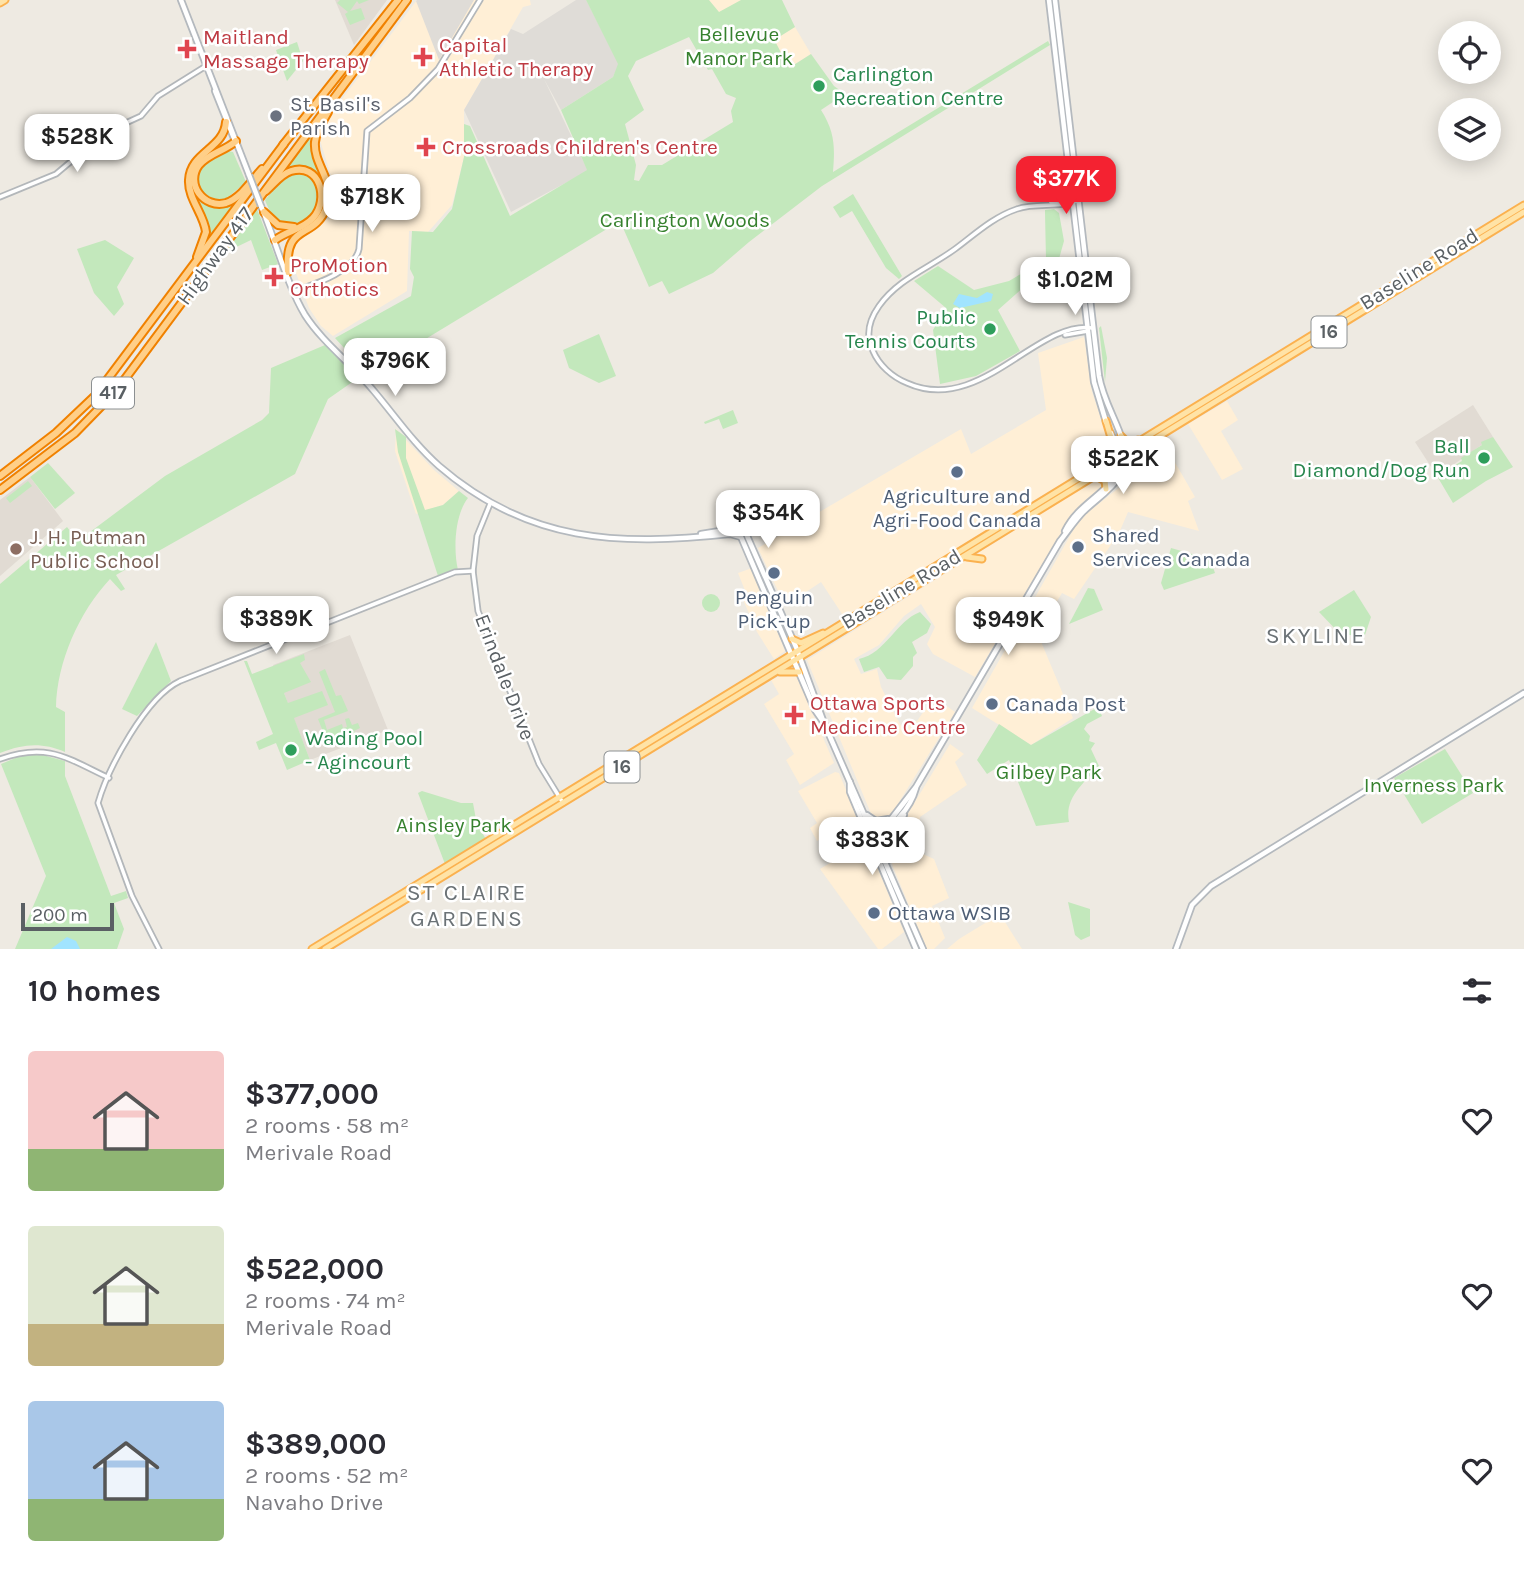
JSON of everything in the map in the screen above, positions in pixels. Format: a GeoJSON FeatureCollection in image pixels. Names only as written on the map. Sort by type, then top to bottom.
{"type":"FeatureCollection","features":[{"type":"Feature","properties":{"kind":"highway","name":"417"},"geometry":{"type":"LineString","coordinates":[[0,476],[81,412],[177,291],[284,144],[398,0]]}},
{"type":"Feature","properties":{"kind":"highway","name":"Highway 417"},"geometry":{"type":"LineString","coordinates":[[0,489],[75,433],[101,408],[407,0]]}},
{"type":"Feature","properties":{"kind":"highway"},"geometry":{"type":"LineString","coordinates":[[275,240],[323,215],[328,201],[328,184],[315,143],[336,96]]}},
{"type":"Feature","properties":{"kind":"highway"},"geometry":{"type":"LineString","coordinates":[[177,291],[200,253],[206,232],[188,179],[193,165],[223,137],[226,122]]}},
{"type":"Feature","properties":{"kind":"highway"},"geometry":{"type":"LineString","coordinates":[[236,141],[209,156],[196,171],[195,186],[207,202],[219,204],[234,199],[284,144]]}},
{"type":"Feature","properties":{"kind":"highway"},"geometry":{"type":"LineString","coordinates":[[203,154],[236,141]]}},
{"type":"Feature","properties":{"kind":"highway"},"geometry":{"type":"LineString","coordinates":[[254,201],[290,171],[306,171],[318,179],[322,191],[318,211],[288,244],[288,272]]}},
{"type":"Feature","properties":{"kind":"highway"},"geometry":{"type":"LineString","coordinates":[[263,209],[283,227],[306,226]]}},
{"type":"Feature","properties":{"kind":"main road"},"geometry":{"type":"LineString","coordinates":[[0,3],[5,0]]}},
{"type":"Feature","properties":{"kind":"main road"},"geometry":{"type":"LineString","coordinates":[[181,0],[302,308],[317,330],[362,376],[424,451],[490,504],[541,526],[595,538],[635,541],[735,534],[747,540]]}},
{"type":"Feature","properties":{"kind":"main road"},"geometry":{"type":"LineString","coordinates":[[871,834],[892,818],[916,787],[1073,517],[1106,489],[1115,477],[1119,458],[1096,391],[1049,0]]}},
{"type":"Feature","properties":{"kind":"main road"},"geometry":{"type":"LineString","coordinates":[[1055,0],[1075,200]]}},
{"type":"Feature","properties":{"kind":"main road"},"geometry":{"type":"LineString","coordinates":[[214,84],[226,122],[236,141]]}},
{"type":"Feature","properties":{"kind":"main road","name":"Baseline Road"},"geometry":{"type":"LineString","coordinates":[[1126,454],[1154,434],[1182,420],[1524,205]]}},
{"type":"Feature","properties":{"kind":"main road","name":"Baseline Road"},"geometry":{"type":"LineString","coordinates":[[707,711],[773,674],[842,625],[977,547],[1524,212]]}},
{"type":"Feature","properties":{"kind":"main road"},"geometry":{"type":"LineString","coordinates":[[1060,541],[1083,512],[1115,484],[1126,454],[1101,390],[1090,329]]}},
{"type":"Feature","properties":{"kind":"main road"},"geometry":{"type":"LineString","coordinates":[[1106,421],[1114,450],[1096,472],[1105,481],[1106,489]]}},
{"type":"Feature","properties":{"kind":"main road"},"geometry":{"type":"LineString","coordinates":[[1121,436],[1130,443],[1154,434]]}},
{"type":"Feature","properties":{"kind":"main road"},"geometry":{"type":"LineString","coordinates":[[732,529],[738,524],[737,513],[747,540]]}},
{"type":"Feature","properties":{"kind":"main road","name":"Baseline Road"},"geometry":{"type":"LineString","coordinates":[[325,949],[916,582],[958,561],[1016,522]]}},
{"type":"Feature","properties":{"kind":"main road"},"geometry":{"type":"LineString","coordinates":[[690,537],[732,529],[744,532],[865,813],[916,949]]}},
{"type":"Feature","properties":{"kind":"main road"},"geometry":{"type":"LineString","coordinates":[[958,561],[973,556],[983,557],[987,543]]}},
{"type":"Feature","properties":{"kind":"main road"},"geometry":{"type":"LineString","coordinates":[[760,571],[792,639],[799,672],[824,723]]}},
{"type":"Feature","properties":{"kind":"main road"},"geometry":{"type":"LineString","coordinates":[[792,639],[802,643],[842,625]]}},
{"type":"Feature","properties":{"kind":"main road"},"geometry":{"type":"LineString","coordinates":[[773,674],[790,670],[799,672]]}},
{"type":"Feature","properties":{"kind":"main road"},"geometry":{"type":"LineString","coordinates":[[1176,949],[1192,905],[1210,886],[1524,693]]}},
{"type":"Feature","properties":{"kind":"main road"},"geometry":{"type":"LineString","coordinates":[[849,781],[850,792],[887,865],[923,949]]}},
{"type":"Feature","properties":{"kind":"main road"},"geometry":{"type":"LineString","coordinates":[[887,865],[888,845],[916,787]]}},
{"type":"Feature","properties":{"kind":"main road","name":"Baseline Road"},"geometry":{"type":"LineString","coordinates":[[312,949],[562,801]]}},
{"type":"Feature","properties":{"kind":"main road"},"geometry":{"type":"LineString","coordinates":[[871,834],[894,823],[910,804]]}},
{"type":"Feature","properties":{"kind":"main road"},"geometry":{"type":"LineString","coordinates":[[865,813],[876,821],[892,818]]}},
{"type":"Feature","properties":{"kind":"street"},"geometry":{"type":"LineString","coordinates":[[295,291],[320,283],[355,258],[359,249],[367,131],[410,98],[438,69],[480,0]]}},
{"type":"Feature","properties":{"kind":"street"},"geometry":{"type":"LineString","coordinates":[[0,197],[56,174],[106,132],[141,116],[158,96],[206,66]]}},
{"type":"Feature","properties":{"kind":"street"},"geometry":{"type":"LineString","coordinates":[[1075,200],[1026,206],[1002,215],[897,286],[872,317],[869,341],[877,359],[895,376],[916,387],[939,389],[987,377],[1060,336],[1090,329]]}},
{"type":"Feature","properties":{"kind":"street","name":"Erindale Drive"},"geometry":{"type":"LineString","coordinates":[[490,504],[477,536],[473,571],[478,611],[539,764],[562,801]]}},
{"type":"Feature","properties":{"kind":"street"},"geometry":{"type":"LineString","coordinates":[[159,949],[132,896],[99,810],[100,796],[138,720],[172,685],[455,572],[473,571]]}},
{"type":"Feature","properties":{"kind":"street"},"geometry":{"type":"LineString","coordinates":[[0,759],[21,751],[46,751],[109,778]]}},
{"type":"Feature","properties":{"kind":"shaded area"},"geometry":{"type":"Polygon","coordinates":[[[335,0],[387,0],[354,45],[335,0]]]}},
{"type":"Feature","properties":{"kind":"shaded area"},"geometry":{"type":"Polygon","coordinates":[[[417,0],[530,0],[531,5],[523,7],[464,110],[464,157],[452,205],[428,232],[409,231],[407,291],[333,336],[321,326],[309,308],[290,257],[294,244],[329,218],[336,192],[320,140],[333,111],[417,0]]]}},
{"type":"Feature","properties":{"kind":"shaded area"},"geometry":{"type":"Polygon","coordinates":[[[474,0],[439,60],[416,1],[474,0]]]}},
{"type":"Feature","properties":{"kind":"shaded area"},"geometry":{"type":"Polygon","coordinates":[[[576,0],[586,0],[619,64],[613,77],[561,110],[544,79],[588,171],[511,212],[464,110],[511,29],[523,34],[576,0]]]}},
{"type":"Feature","properties":{"kind":"shaded area"},"geometry":{"type":"Polygon","coordinates":[[[706,0],[750,0],[721,16],[706,0]]]}},
{"type":"Feature","properties":{"kind":"shaded area"},"geometry":{"type":"Polygon","coordinates":[[[795,27],[811,54],[789,68],[773,40],[795,27]]]}},
{"type":"Feature","properties":{"kind":"shaded area"},"geometry":{"type":"Polygon","coordinates":[[[1065,156],[1067,192],[1063,195],[1028,200],[1018,175],[1041,159],[1065,156]]]}},
{"type":"Feature","properties":{"kind":"shaded area"},"geometry":{"type":"Polygon","coordinates":[[[1084,337],[1092,392],[1110,445],[1110,454],[844,617],[821,582],[785,606],[758,548],[961,429],[971,454],[1046,410],[1038,353],[1084,337]]]}},
{"type":"Feature","properties":{"kind":"shaded area"},"geometry":{"type":"Polygon","coordinates":[[[1227,401],[1238,420],[1221,431],[1243,469],[1222,480],[1188,424],[1227,401]]]}},
{"type":"Feature","properties":{"kind":"shaded area"},"geometry":{"type":"Polygon","coordinates":[[[1473,405],[1493,437],[1437,476],[1415,442],[1473,405]]]}},
{"type":"Feature","properties":{"kind":"shaded area"},"geometry":{"type":"Polygon","coordinates":[[[396,429],[434,470],[459,491],[443,505],[416,514],[395,451],[396,429]]]}},
{"type":"Feature","properties":{"kind":"shaded area"},"geometry":{"type":"Polygon","coordinates":[[[1162,440],[1195,497],[1188,501],[1199,531],[1128,512],[1119,533],[1074,599],[1062,593],[1040,630],[1042,644],[1073,718],[1031,745],[972,708],[1075,527],[1087,513],[1120,487],[1131,460],[1162,440]]]}},
{"type":"Feature","properties":{"kind":"shaded area","name":"J. H. Putman Public School"},"geometry":{"type":"Polygon","coordinates":[[[30,477],[63,521],[0,576],[0,500],[30,477]]]}},
{"type":"Feature","properties":{"kind":"shaded area"},"geometry":{"type":"Polygon","coordinates":[[[1098,478],[1104,484],[1103,489],[1069,520],[975,677],[933,654],[927,644],[935,627],[921,604],[904,616],[879,645],[854,659],[861,674],[877,669],[881,687],[901,726],[917,721],[934,697],[955,712],[891,815],[878,819],[872,816],[807,660],[1098,478]]]}},
{"type":"Feature","properties":{"kind":"shaded area"},"geometry":{"type":"Polygon","coordinates":[[[752,568],[785,651],[774,659],[757,632],[741,595],[746,593],[738,573],[752,568]]]}},
{"type":"Feature","properties":{"kind":"shaded area"},"geometry":{"type":"Polygon","coordinates":[[[350,635],[388,730],[310,760],[273,665],[350,635]]]}},
{"type":"Feature","properties":{"kind":"shaded area"},"geometry":{"type":"Polygon","coordinates":[[[790,672],[796,675],[834,763],[800,785],[786,760],[794,754],[764,704],[779,694],[771,680],[790,672]]]}},
{"type":"Feature","properties":{"kind":"shaded area"},"geometry":{"type":"Polygon","coordinates":[[[950,744],[964,754],[955,762],[967,785],[920,817],[914,850],[934,859],[949,898],[932,906],[945,938],[934,949],[927,949],[889,851],[890,843],[950,744]]]}},
{"type":"Feature","properties":{"kind":"shaded area"},"geometry":{"type":"Polygon","coordinates":[[[835,772],[839,773],[862,829],[837,845],[831,833],[817,841],[810,828],[817,823],[798,791],[835,772]]]}},
{"type":"Feature","properties":{"kind":"shaded area"},"geometry":{"type":"Polygon","coordinates":[[[863,843],[868,845],[904,932],[882,949],[878,949],[820,869],[863,843]]]}},
{"type":"Feature","properties":{"kind":"shaded area"},"geometry":{"type":"Polygon","coordinates":[[[1000,914],[1022,949],[947,949],[959,939],[1000,914]]]}},
{"type":"Feature","properties":{"kind":"green space"},"geometry":{"type":"Polygon","coordinates":[[[340,0],[369,0],[359,4],[357,1],[350,11],[361,8],[365,19],[350,25],[345,14],[348,12],[337,3],[340,0]]]}},
{"type":"Feature","properties":{"kind":"green space","name":"Carlington Woods"},"geometry":{"type":"Polygon","coordinates":[[[586,0],[709,0],[719,12],[741,0],[782,0],[795,27],[779,37],[776,43],[789,68],[811,54],[834,86],[845,94],[821,110],[833,140],[833,172],[1048,41],[1050,45],[822,186],[713,273],[669,294],[662,281],[649,287],[620,221],[368,374],[335,338],[411,296],[414,277],[410,269],[412,231],[433,232],[452,209],[464,157],[464,124],[470,126],[510,216],[587,170],[561,110],[613,77],[618,64],[586,0]],[[689,37],[636,61],[628,76],[644,110],[625,124],[636,165],[634,180],[639,181],[648,165],[662,165],[733,122],[731,111],[736,98],[726,94],[712,69],[708,70],[689,37]]]}},
{"type":"Feature","properties":{"kind":"green space"},"geometry":{"type":"Polygon","coordinates":[[[297,42],[303,61],[287,81],[276,50],[297,42]]]}},
{"type":"Feature","properties":{"kind":"green space"},"geometry":{"type":"Polygon","coordinates":[[[316,128],[315,141],[324,178],[326,202],[309,224],[324,196],[320,180],[310,170],[283,172],[316,128]]]}},
{"type":"Feature","properties":{"kind":"green space"},"geometry":{"type":"Polygon","coordinates":[[[226,144],[205,157],[193,176],[196,193],[206,202],[220,205],[235,202],[208,239],[191,174],[195,163],[206,153],[226,144]]]}},
{"type":"Feature","properties":{"kind":"green space"},"geometry":{"type":"Polygon","coordinates":[[[228,151],[233,152],[246,182],[226,199],[216,201],[201,191],[199,176],[204,165],[228,151]]]}},
{"type":"Feature","properties":{"kind":"green space"},"geometry":{"type":"Polygon","coordinates":[[[293,173],[310,176],[318,186],[318,199],[312,212],[301,222],[289,226],[276,219],[265,200],[283,179],[293,173]]]}},
{"type":"Feature","properties":{"kind":"green space"},"geometry":{"type":"Polygon","coordinates":[[[853,194],[902,276],[899,279],[886,268],[852,211],[840,218],[833,207],[853,194]]]}},
{"type":"Feature","properties":{"kind":"green space"},"geometry":{"type":"Polygon","coordinates":[[[257,209],[278,264],[262,270],[251,240],[224,253],[257,209]]]}},
{"type":"Feature","properties":{"kind":"green space"},"geometry":{"type":"Polygon","coordinates":[[[1054,209],[1059,213],[1064,241],[1057,266],[1043,270],[998,310],[1020,351],[976,376],[940,384],[933,330],[946,308],[914,281],[938,266],[974,290],[1009,281],[1046,259],[1045,210],[1054,209]]]}},
{"type":"Feature","properties":{"kind":"green space"},"geometry":{"type":"Polygon","coordinates":[[[105,240],[134,258],[117,287],[124,304],[114,316],[94,293],[77,249],[105,240]]]}},
{"type":"Feature","properties":{"kind":"green space"},"geometry":{"type":"Polygon","coordinates":[[[1101,326],[1107,358],[1105,382],[1099,328],[1101,326]]]}},
{"type":"Feature","properties":{"kind":"green space"},"geometry":{"type":"Polygon","coordinates":[[[599,334],[616,376],[599,383],[569,368],[563,350],[599,334]]]}},
{"type":"Feature","properties":{"kind":"green space"},"geometry":{"type":"Polygon","coordinates":[[[325,345],[358,378],[328,399],[295,474],[116,575],[125,589],[121,591],[110,579],[80,622],[60,673],[56,707],[65,712],[65,752],[32,745],[0,753],[0,584],[67,527],[78,541],[165,476],[262,420],[269,413],[271,368],[325,345]]]}},
{"type":"Feature","properties":{"kind":"green space"},"geometry":{"type":"Polygon","coordinates":[[[733,410],[738,423],[723,429],[719,419],[705,424],[704,422],[733,410]]]}},
{"type":"Feature","properties":{"kind":"green space"},"geometry":{"type":"Polygon","coordinates":[[[395,429],[406,437],[406,458],[425,510],[443,505],[459,491],[468,498],[460,513],[456,532],[458,570],[438,576],[398,452],[395,429]]]}},
{"type":"Feature","properties":{"kind":"green space"},"geometry":{"type":"Polygon","coordinates":[[[1493,437],[1513,467],[1453,503],[1437,476],[1462,461],[1461,458],[1482,445],[1481,442],[1493,437]]]}},
{"type":"Feature","properties":{"kind":"green space"},"geometry":{"type":"Polygon","coordinates":[[[48,463],[75,493],[55,509],[30,477],[48,463]]]}},
{"type":"Feature","properties":{"kind":"green space"},"geometry":{"type":"Polygon","coordinates":[[[28,481],[32,486],[10,503],[6,498],[28,481]]]}},
{"type":"Feature","properties":{"kind":"green space"},"geometry":{"type":"Polygon","coordinates":[[[1171,548],[1210,559],[1215,573],[1164,590],[1161,583],[1171,548]]]}},
{"type":"Feature","properties":{"kind":"green space"},"geometry":{"type":"Polygon","coordinates":[[[1088,588],[1094,589],[1103,610],[1069,624],[1088,588]]]}},
{"type":"Feature","properties":{"kind":"green space"},"geometry":{"type":"Polygon","coordinates":[[[1354,590],[1371,617],[1365,635],[1341,635],[1319,612],[1354,590]]]}},
{"type":"Feature","properties":{"kind":"green space"},"geometry":{"type":"Polygon","coordinates":[[[711,594],[717,597],[720,603],[717,609],[711,612],[705,609],[702,603],[705,597],[711,594]]]}},
{"type":"Feature","properties":{"kind":"green space"},"geometry":{"type":"Polygon","coordinates":[[[920,612],[931,624],[927,633],[912,642],[917,653],[913,657],[913,666],[901,680],[887,679],[879,667],[864,672],[859,659],[877,650],[904,622],[920,612]]]}},
{"type":"Feature","properties":{"kind":"green space"},"geometry":{"type":"Polygon","coordinates":[[[156,642],[171,681],[137,716],[122,709],[156,642]]]}},
{"type":"Feature","properties":{"kind":"green space"},"geometry":{"type":"Polygon","coordinates":[[[304,654],[305,660],[300,663],[311,682],[284,693],[288,703],[322,691],[328,705],[294,718],[310,760],[287,770],[276,743],[259,750],[256,742],[273,734],[244,661],[247,661],[252,674],[304,654]]]}},
{"type":"Feature","properties":{"kind":"green space"},"geometry":{"type":"Polygon","coordinates":[[[325,669],[336,696],[341,695],[348,711],[324,720],[327,730],[342,724],[343,728],[347,727],[345,719],[349,718],[352,725],[358,723],[360,728],[354,731],[358,739],[350,742],[347,737],[345,742],[339,738],[337,744],[332,746],[331,735],[326,739],[318,719],[335,712],[319,672],[325,669]]]}},
{"type":"Feature","properties":{"kind":"green space","name":"Gilbey Park"},"geometry":{"type":"Polygon","coordinates":[[[1098,707],[1102,716],[1087,724],[1084,729],[1090,736],[1089,741],[1095,743],[1091,749],[1099,766],[1072,798],[1068,813],[1069,822],[1036,826],[1009,760],[987,774],[977,760],[999,724],[1031,745],[1098,707]]]}},
{"type":"Feature","properties":{"kind":"green space","name":"Inverness Park"},"geometry":{"type":"Polygon","coordinates":[[[1445,749],[1473,793],[1422,824],[1394,778],[1445,749]]]}},
{"type":"Feature","properties":{"kind":"green space"},"geometry":{"type":"Polygon","coordinates":[[[25,754],[39,754],[65,761],[65,776],[111,896],[126,891],[128,898],[114,903],[124,929],[117,949],[15,949],[46,876],[1,764],[25,754]]]}},
{"type":"Feature","properties":{"kind":"green space","name":"Ainsley Park"},"geometry":{"type":"Polygon","coordinates":[[[422,791],[461,803],[473,803],[477,825],[486,839],[445,864],[418,793],[422,791]]]}},
{"type":"Feature","properties":{"kind":"green space"},"geometry":{"type":"Polygon","coordinates":[[[1068,902],[1090,909],[1090,936],[1081,940],[1075,935],[1068,902]]]}},
{"type":"Feature","properties":{"kind":"water"},"geometry":{"type":"Polygon","coordinates":[[[987,292],[993,294],[991,301],[960,308],[953,304],[959,294],[977,298],[987,292]]]}},
{"type":"Feature","properties":{"kind":"water"},"geometry":{"type":"Polygon","coordinates":[[[67,937],[76,941],[80,949],[51,949],[67,937]]]}},
{"type":"Feature","properties":{"kind":"place","name":"Maitland Massage Therapy"},"geometry":{"type":"Point","coordinates":[187,49]}},
{"type":"Feature","properties":{"kind":"place","name":"Capital Athletic Therapy"},"geometry":{"type":"Point","coordinates":[423,57]}},
{"type":"Feature","properties":{"kind":"place","name":"Carlington Recreation Centre"},"geometry":{"type":"Point","coordinates":[819,86]}},
{"type":"Feature","properties":{"kind":"place","name":"St. Basil's Parish"},"geometry":{"type":"Point","coordinates":[276,116]}},
{"type":"Feature","properties":{"kind":"place","name":"Crossroads Children's Centre"},"geometry":{"type":"Point","coordinates":[426,147]}},
{"type":"Feature","properties":{"kind":"place","name":"ProMotion Orthotics"},"geometry":{"type":"Point","coordinates":[274,277]}},
{"type":"Feature","properties":{"kind":"place","name":"Public Tennis Courts"},"geometry":{"type":"Point","coordinates":[990,329]}},
{"type":"Feature","properties":{"kind":"place","name":"Ball Diamond/Dog Run"},"geometry":{"type":"Point","coordinates":[1484,458]}},
{"type":"Feature","properties":{"kind":"place","name":"Agriculture and Agri-Food Canada"},"geometry":{"type":"Point","coordinates":[957,472]}},
{"type":"Feature","properties":{"kind":"place","name":"Shared Services Canada"},"geometry":{"type":"Point","coordinates":[1078,547]}},
{"type":"Feature","properties":{"kind":"place","name":"J. H. Putman Public School"},"geometry":{"type":"Point","coordinates":[16,549]}},
{"type":"Feature","properties":{"kind":"place","name":"Penguin Pick-up"},"geometry":{"type":"Point","coordinates":[774,573]}},
{"type":"Feature","properties":{"kind":"place","name":"Canada Post"},"geometry":{"type":"Point","coordinates":[992,704]}},
{"type":"Feature","properties":{"kind":"place","name":"Ottawa Sports Medicine Centre"},"geometry":{"type":"Point","coordinates":[794,715]}},
{"type":"Feature","properties":{"kind":"place","name":"Wading Pool - Agincourt"},"geometry":{"type":"Point","coordinates":[291,750]}},
{"type":"Feature","properties":{"kind":"place","name":"Ottawa WSIB"},"geometry":{"type":"Point","coordinates":[874,913]}},
{"type":"Feature","properties":{"kind":"district","name":"SKYLINE"},"geometry":{"type":"Point","coordinates":[1316,635]}},
{"type":"Feature","properties":{"kind":"district","name":"ST CLAIRE GARDENS"},"geometry":{"type":"Point","coordinates":[467,905]}},
{"type":"Feature","properties":{"kind":"park label","name":"Bellevue Manor Park"},"geometry":{"type":"Point","coordinates":[739,46]}}]}
